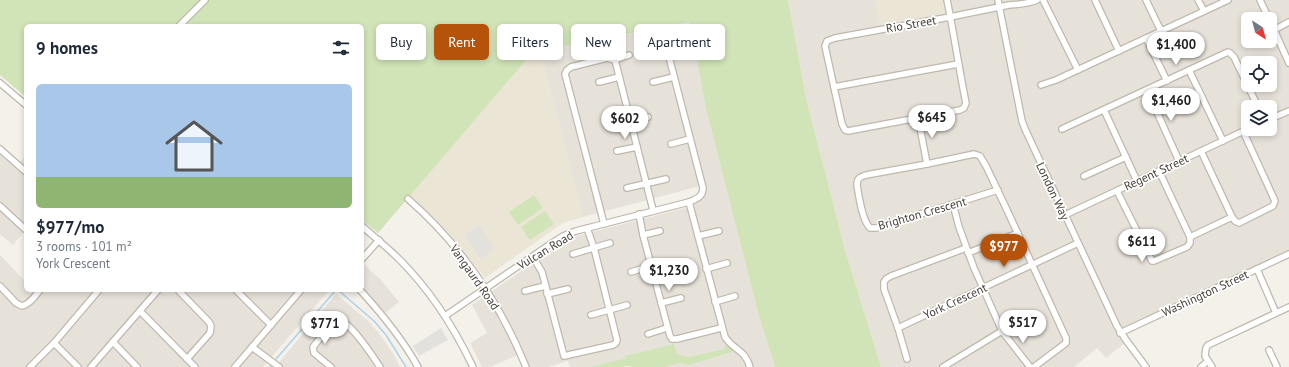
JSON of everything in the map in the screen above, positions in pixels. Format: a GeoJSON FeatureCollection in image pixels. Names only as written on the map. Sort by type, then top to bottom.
{"type":"FeatureCollection","features":[{"type":"Feature","properties":{"kind":"street"},"geometry":{"type":"LineString","coordinates":[[181,24],[205,0]]}},
{"type":"Feature","properties":{"kind":"street"},"geometry":{"type":"LineString","coordinates":[[947,0],[966,103],[964,108],[848,131],[843,126],[834,87],[958,64]]}},
{"type":"Feature","properties":{"kind":"street","name":"London Way"},"geometry":{"type":"LineString","coordinates":[[998,0],[1022,121],[1064,215],[1120,333],[1146,367]]}},
{"type":"Feature","properties":{"kind":"street","name":"Rio Street"},"geometry":{"type":"LineString","coordinates":[[834,87],[825,46],[827,41],[836,38],[1037,0]]}},
{"type":"Feature","properties":{"kind":"street"},"geometry":{"type":"LineString","coordinates":[[1043,0],[1078,70]]}},
{"type":"Feature","properties":{"kind":"street"},"geometry":{"type":"LineString","coordinates":[[1095,0],[1119,51]]}},
{"type":"Feature","properties":{"kind":"street"},"geometry":{"type":"LineString","coordinates":[[1146,0],[1161,31]]}},
{"type":"Feature","properties":{"kind":"street"},"geometry":{"type":"LineString","coordinates":[[1198,0],[1204,11]]}},
{"type":"Feature","properties":{"kind":"street"},"geometry":{"type":"LineString","coordinates":[[1041,85],[1056,80],[1228,0]]}},
{"type":"Feature","properties":{"kind":"street"},"geometry":{"type":"LineString","coordinates":[[1260,0],[1265,12]]}},
{"type":"Feature","properties":{"kind":"street"},"geometry":{"type":"LineString","coordinates":[[1277,28],[1289,22]]}},
{"type":"Feature","properties":{"kind":"street"},"geometry":{"type":"LineString","coordinates":[[1277,37],[1289,63]]}},
{"type":"Feature","properties":{"kind":"street"},"geometry":{"type":"LineString","coordinates":[[1146,38],[1166,81]]}},
{"type":"Feature","properties":{"kind":"street"},"geometry":{"type":"LineString","coordinates":[[1062,129],[1224,53],[1230,53],[1234,57],[1255,100]]}},
{"type":"Feature","properties":{"kind":"street"},"geometry":{"type":"LineString","coordinates":[[599,60],[571,67],[565,74],[604,224]]}},
{"type":"Feature","properties":{"kind":"street"},"geometry":{"type":"LineString","coordinates":[[614,60],[653,210]]}},
{"type":"Feature","properties":{"kind":"street"},"geometry":{"type":"LineString","coordinates":[[670,60],[690,139],[671,144]]}},
{"type":"Feature","properties":{"kind":"street"},"geometry":{"type":"LineString","coordinates":[[1189,70],[1223,141]]}},
{"type":"Feature","properties":{"kind":"street"},"geometry":{"type":"LineString","coordinates":[[599,82],[619,77]]}},
{"type":"Feature","properties":{"kind":"street"},"geometry":{"type":"LineString","coordinates":[[653,82],[674,77]]}},
{"type":"Feature","properties":{"kind":"street"},"geometry":{"type":"LineString","coordinates":[[0,83],[24,104]]}},
{"type":"Feature","properties":{"kind":"street"},"geometry":{"type":"LineString","coordinates":[[1146,90],[1179,161]]}},
{"type":"Feature","properties":{"kind":"street"},"geometry":{"type":"LineString","coordinates":[[1104,110],[1137,181]]}},
{"type":"Feature","properties":{"kind":"street"},"geometry":{"type":"LineString","coordinates":[[608,117],[628,112]]}},
{"type":"Feature","properties":{"kind":"street"},"geometry":{"type":"LineString","coordinates":[[1277,116],[1288,112],[1289,119]]}},
{"type":"Feature","properties":{"kind":"street"},"geometry":{"type":"LineString","coordinates":[[630,121],[648,117]]}},
{"type":"Feature","properties":{"kind":"street"},"geometry":{"type":"LineString","coordinates":[[918,117],[928,164]]}},
{"type":"Feature","properties":{"kind":"street","name":"Regent Street"},"geometry":{"type":"LineString","coordinates":[[1064,215],[1241,132]]}},
{"type":"Feature","properties":{"kind":"street"},"geometry":{"type":"LineString","coordinates":[[1201,151],[1232,217],[1235,221],[1239,222],[1274,206],[1275,203],[1274,197],[1248,136]]}},
{"type":"Feature","properties":{"kind":"street","name":"Vulcan Road"},"geometry":{"type":"LineString","coordinates":[[446,316],[563,236],[587,228],[697,199],[701,195],[703,188],[690,139]]}},
{"type":"Feature","properties":{"kind":"street"},"geometry":{"type":"LineString","coordinates":[[617,151],[637,147]]}},
{"type":"Feature","properties":{"kind":"street"},"geometry":{"type":"LineString","coordinates":[[0,149],[24,170]]}},
{"type":"Feature","properties":{"kind":"street","name":"Brighton Crescent"},"geometry":{"type":"LineString","coordinates":[[974,154],[980,156],[998,190],[876,228],[870,228],[864,217],[857,180],[866,175],[928,164],[974,154]]}},
{"type":"Feature","properties":{"kind":"street"},"geometry":{"type":"LineString","coordinates":[[1084,176],[1126,157]]}},
{"type":"Feature","properties":{"kind":"street"},"geometry":{"type":"LineString","coordinates":[[1117,191],[1152,261],[1186,247],[1190,243],[1190,237],[1159,171]]}},
{"type":"Feature","properties":{"kind":"street"},"geometry":{"type":"LineString","coordinates":[[627,188],[666,179]]}},
{"type":"Feature","properties":{"kind":"street"},"geometry":{"type":"LineString","coordinates":[[998,190],[1066,336],[1066,343],[1034,367]]}},
{"type":"Feature","properties":{"kind":"street","name":"Vangaurd Road"},"geometry":{"type":"LineString","coordinates":[[408,199],[447,238],[486,289],[508,326],[526,367]]}},
{"type":"Feature","properties":{"kind":"street"},"geometry":{"type":"LineString","coordinates":[[689,202],[721,328],[729,344],[743,353],[750,367]]}},
{"type":"Feature","properties":{"kind":"street"},"geometry":{"type":"LineString","coordinates":[[953,204],[967,250],[982,288],[1002,331],[1030,367]]}},
{"type":"Feature","properties":{"kind":"street"},"geometry":{"type":"LineString","coordinates":[[0,206],[24,228]]}},
{"type":"Feature","properties":{"kind":"street"},"geometry":{"type":"LineString","coordinates":[[639,214],[643,236],[667,328],[672,340],[721,328]]}},
{"type":"Feature","properties":{"kind":"street"},"geometry":{"type":"LineString","coordinates":[[1190,237],[1232,217]]}},
{"type":"Feature","properties":{"kind":"street"},"geometry":{"type":"LineString","coordinates":[[364,228],[398,258],[419,281],[446,316],[473,367]]}},
{"type":"Feature","properties":{"kind":"street"},"geometry":{"type":"LineString","coordinates":[[533,257],[540,269],[564,356],[615,344],[617,340],[594,248],[587,228]]}},
{"type":"Feature","properties":{"kind":"street"},"geometry":{"type":"LineString","coordinates":[[643,236],[660,231]]}},
{"type":"Feature","properties":{"kind":"street"},"geometry":{"type":"LineString","coordinates":[[698,236],[719,231]]}},
{"type":"Feature","properties":{"kind":"street"},"geometry":{"type":"LineString","coordinates":[[907,359],[884,289],[884,282],[886,279],[1018,233]]}},
{"type":"Feature","properties":{"kind":"street"},"geometry":{"type":"LineString","coordinates":[[364,257],[379,240]]}},
{"type":"Feature","properties":{"kind":"street"},"geometry":{"type":"LineString","coordinates":[[573,254],[610,243]]}},
{"type":"Feature","properties":{"kind":"street","name":"York Crescent"},"geometry":{"type":"LineString","coordinates":[[898,328],[1078,243]]}},
{"type":"Feature","properties":{"kind":"street","name":"Washington Street"},"geometry":{"type":"LineString","coordinates":[[1120,333],[1289,254]]}},
{"type":"Feature","properties":{"kind":"street"},"geometry":{"type":"LineString","coordinates":[[706,269],[727,263]]}},
{"type":"Feature","properties":{"kind":"street"},"geometry":{"type":"LineString","coordinates":[[631,272],[673,265]]}},
{"type":"Feature","properties":{"kind":"street"},"geometry":{"type":"LineString","coordinates":[[1257,269],[1276,313]]}},
{"type":"Feature","properties":{"kind":"street"},"geometry":{"type":"LineString","coordinates":[[0,286],[22,306],[26,305],[38,292]]}},
{"type":"Feature","properties":{"kind":"street"},"geometry":{"type":"LineString","coordinates":[[525,291],[545,286]]}},
{"type":"Feature","properties":{"kind":"street"},"geometry":{"type":"LineString","coordinates":[[547,294],[568,289]]}},
{"type":"Feature","properties":{"kind":"street"},"geometry":{"type":"LineString","coordinates":[[30,367],[54,343],[96,292]]}},
{"type":"Feature","properties":{"kind":"street"},"geometry":{"type":"LineString","coordinates":[[91,367],[156,292]]}},
{"type":"Feature","properties":{"kind":"street"},"geometry":{"type":"LineString","coordinates":[[180,292],[209,322],[211,326],[210,333],[187,359]]}},
{"type":"Feature","properties":{"kind":"street"},"geometry":{"type":"LineString","coordinates":[[238,292],[270,326]]}},
{"type":"Feature","properties":{"kind":"street"},"geometry":{"type":"LineString","coordinates":[[236,367],[297,292]]}},
{"type":"Feature","properties":{"kind":"street"},"geometry":{"type":"LineString","coordinates":[[362,292],[384,316],[418,367]]}},
{"type":"Feature","properties":{"kind":"street"},"geometry":{"type":"LineString","coordinates":[[715,302],[735,296]]}},
{"type":"Feature","properties":{"kind":"street"},"geometry":{"type":"LineString","coordinates":[[661,303],[681,298]]}},
{"type":"Feature","properties":{"kind":"street"},"geometry":{"type":"LineString","coordinates":[[591,315],[627,305]]}},
{"type":"Feature","properties":{"kind":"street"},"geometry":{"type":"LineString","coordinates":[[1212,367],[1205,353],[1208,345],[1289,307]]}},
{"type":"Feature","properties":{"kind":"street"},"geometry":{"type":"LineString","coordinates":[[140,311],[195,367]]}},
{"type":"Feature","properties":{"kind":"street"},"geometry":{"type":"LineString","coordinates":[[331,367],[314,353],[312,348],[337,319],[341,320],[355,333],[380,367]]}},
{"type":"Feature","properties":{"kind":"street"},"geometry":{"type":"LineString","coordinates":[[648,334],[667,328]]}},
{"type":"Feature","properties":{"kind":"street"},"geometry":{"type":"LineString","coordinates":[[943,367],[1002,331]]}},
{"type":"Feature","properties":{"kind":"street"},"geometry":{"type":"LineString","coordinates":[[113,342],[137,367]]}},
{"type":"Feature","properties":{"kind":"street"},"geometry":{"type":"LineString","coordinates":[[54,343],[78,367]]}},
{"type":"Feature","properties":{"kind":"street"},"geometry":{"type":"LineString","coordinates":[[252,347],[279,367]]}},
{"type":"Feature","properties":{"kind":"street"},"geometry":{"type":"LineString","coordinates":[[1269,350],[1277,367]]}},
{"type":"Feature","properties":{"kind":"street"},"geometry":{"type":"LineString","coordinates":[[1201,367],[1208,361]]}},
{"type":"Feature","properties":{"kind":"shaded area"},"geometry":{"type":"Polygon","coordinates":[[[788,0],[1289,0],[1289,253],[1121,331],[1126,342],[1106,358],[1097,348],[1074,367],[881,367],[845,250],[806,98],[788,0]]]}},
{"type":"Feature","properties":{"kind":"shaded area"},"geometry":{"type":"Polygon","coordinates":[[[875,0],[943,0],[945,13],[879,26],[875,0]]]}},
{"type":"Feature","properties":{"kind":"shaded area"},"geometry":{"type":"Polygon","coordinates":[[[690,22],[690,24],[680,24],[690,22]]]}},
{"type":"Feature","properties":{"kind":"shaded area"},"geometry":{"type":"Polygon","coordinates":[[[634,33],[634,60],[697,60],[706,109],[759,316],[775,367],[666,367],[679,363],[691,365],[735,351],[725,346],[724,349],[688,357],[677,354],[674,344],[590,367],[570,367],[568,361],[548,367],[525,367],[520,354],[490,367],[482,367],[470,343],[487,333],[472,305],[569,238],[693,206],[696,202],[703,198],[705,193],[704,185],[583,217],[542,60],[563,60],[563,47],[571,45],[571,60],[626,60],[626,34],[634,33]]]}},
{"type":"Feature","properties":{"kind":"shaded area"},"geometry":{"type":"Polygon","coordinates":[[[526,60],[542,60],[583,217],[563,223],[485,278],[449,233],[410,195],[526,60]]]}},
{"type":"Feature","properties":{"kind":"shaded area"},"geometry":{"type":"Polygon","coordinates":[[[0,149],[18,164],[24,157],[24,231],[13,245],[0,234],[0,149]]]}},
{"type":"Feature","properties":{"kind":"shaded area"},"geometry":{"type":"Polygon","coordinates":[[[479,225],[494,249],[481,259],[465,235],[479,225]]]}},
{"type":"Feature","properties":{"kind":"shaded area"},"geometry":{"type":"Polygon","coordinates":[[[0,255],[24,280],[24,292],[327,292],[263,367],[0,367],[0,255]]]}},
{"type":"Feature","properties":{"kind":"shaded area"},"geometry":{"type":"Polygon","coordinates":[[[364,265],[380,279],[399,302],[383,315],[364,292],[364,265]]]}},
{"type":"Feature","properties":{"kind":"shaded area"},"geometry":{"type":"Polygon","coordinates":[[[336,294],[368,321],[378,332],[394,355],[400,367],[279,367],[277,365],[336,294]]]}},
{"type":"Feature","properties":{"kind":"shaded area"},"geometry":{"type":"Polygon","coordinates":[[[441,328],[448,340],[419,356],[413,346],[441,328]]]}},
{"type":"Feature","properties":{"kind":"green space"},"geometry":{"type":"Polygon","coordinates":[[[0,0],[788,0],[806,98],[845,250],[881,367],[775,367],[759,316],[706,109],[697,60],[725,60],[725,24],[690,24],[690,22],[680,24],[634,24],[634,33],[626,34],[626,24],[571,24],[571,45],[563,46],[563,24],[497,24],[497,60],[526,60],[378,233],[364,222],[364,24],[24,24],[24,95],[0,75],[0,0]]]}},
{"type":"Feature","properties":{"kind":"green space"},"geometry":{"type":"Polygon","coordinates":[[[534,195],[543,208],[518,225],[509,212],[534,195]]]}},
{"type":"Feature","properties":{"kind":"green space"},"geometry":{"type":"Polygon","coordinates":[[[545,211],[554,224],[530,240],[521,227],[545,211]]]}},
{"type":"Feature","properties":{"kind":"green space"},"geometry":{"type":"Polygon","coordinates":[[[674,344],[677,354],[688,357],[724,349],[726,344],[735,351],[690,365],[679,363],[666,367],[590,367],[626,358],[625,356],[674,344]]]}},
{"type":"Feature","properties":{"kind":"waterway"},"geometry":{"type":"LineString","coordinates":[[276,359],[334,292]]}},
{"type":"Feature","properties":{"kind":"waterway"},"geometry":{"type":"LineString","coordinates":[[340,292],[374,321],[386,335],[406,367]]}}]}
